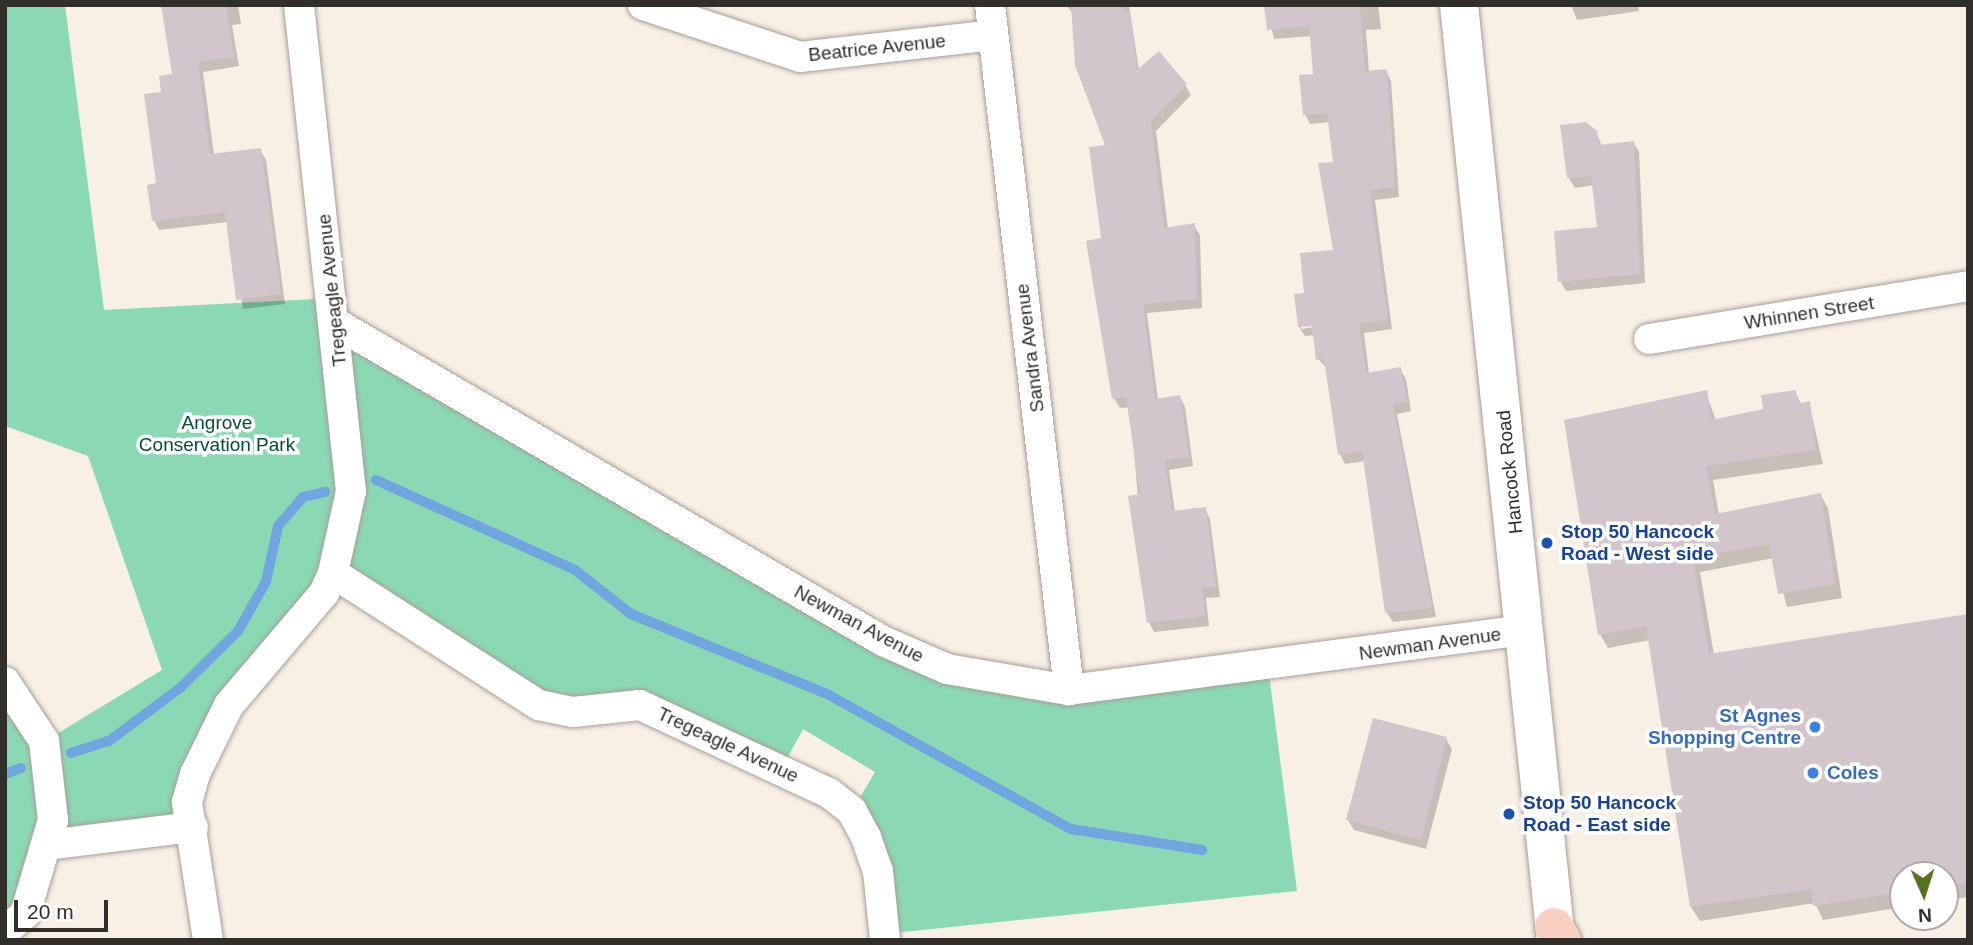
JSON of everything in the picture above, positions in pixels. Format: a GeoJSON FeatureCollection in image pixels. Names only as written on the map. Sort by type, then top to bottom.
{"type":"FeatureCollection","features":[{"type":"Feature","properties":{"kind":"main road","name":"Hancock Road"},"geometry":{"type":"LineString","coordinates":[[1459,5],[1527,630],[1557,936]]}},
{"type":"Feature","properties":{"kind":"street","name":"Tregeagle Avenue"},"geometry":{"type":"LineString","coordinates":[[208,940],[193,827],[187,802],[208,738],[333,573],[351,491],[337,324],[299,5]]}},
{"type":"Feature","properties":{"kind":"street","name":"Beatrice Avenue"},"geometry":{"type":"LineString","coordinates":[[643,5],[800,57],[993,35]]}},
{"type":"Feature","properties":{"kind":"street","name":"Sandra Avenue"},"geometry":{"type":"LineString","coordinates":[[990,5],[1069,690]]}},
{"type":"Feature","properties":{"kind":"street","name":"Whinnen Street"},"geometry":{"type":"LineString","coordinates":[[1649,339],[1968,286]]}},
{"type":"Feature","properties":{"kind":"street","name":"Newman Avenue"},"geometry":{"type":"LineString","coordinates":[[337,324],[883,641],[947,670],[1069,690],[1527,630]]}},
{"type":"Feature","properties":{"kind":"street","name":"Tregeagle Avenue"},"geometry":{"type":"LineString","coordinates":[[333,573],[539,705],[573,712],[640,705],[829,793],[852,811],[866,837],[878,871],[885,940]]}},
{"type":"Feature","properties":{"kind":"street"},"geometry":{"type":"LineString","coordinates":[[5,682],[44,741],[53,820],[25,914],[5,932]]}},
{"type":"Feature","properties":{"kind":"street"},"geometry":{"type":"LineString","coordinates":[[46,845],[193,827]]}},
{"type":"Feature","properties":{"kind":"green space","name":"Angrove Conservation Park"},"geometry":{"type":"Polygon","coordinates":[[[5,5],[65,5],[104,310],[334,298],[337,324],[883,641],[1029,685],[1268,666],[1297,891],[884,934],[852,811],[875,772],[803,729],[781,770],[667,714],[573,712],[333,573],[229,705],[193,827],[46,845],[5,931],[5,682],[45,741],[162,670],[88,456],[5,426],[5,5]]]}},
{"type":"Feature","properties":{"kind":"building"},"geometry":{"type":"Polygon","coordinates":[[[161,5],[226,5],[234,57],[198,62],[210,154],[261,148],[281,294],[236,300],[225,212],[152,221],[147,185],[156,183],[144,94],[161,92],[159,76],[172,74],[161,5]]]}},
{"type":"Feature","properties":{"kind":"building"},"geometry":{"type":"Polygon","coordinates":[[[1071,5],[1121,5],[1130,15],[1137,70],[1159,51],[1187,84],[1151,121],[1164,228],[1195,223],[1197,299],[1143,304],[1155,399],[1180,395],[1189,457],[1165,460],[1172,511],[1206,507],[1216,587],[1202,588],[1205,616],[1147,623],[1128,496],[1140,494],[1126,397],[1112,399],[1086,241],[1101,238],[1089,147],[1105,145],[1075,65],[1071,5]]]}},
{"type":"Feature","properties":{"kind":"building"},"geometry":{"type":"Polygon","coordinates":[[[1264,5],[1360,5],[1365,71],[1387,69],[1395,187],[1370,190],[1388,320],[1359,323],[1366,373],[1401,367],[1407,402],[1393,404],[1432,608],[1385,613],[1362,451],[1338,455],[1324,359],[1316,360],[1312,326],[1298,327],[1294,294],[1304,293],[1300,253],[1333,250],[1318,163],[1333,162],[1327,113],[1303,115],[1299,75],[1313,74],[1309,26],[1267,30],[1264,5]]]}},
{"type":"Feature","properties":{"kind":"building"},"geometry":{"type":"Polygon","coordinates":[[[1586,122],[1597,131],[1599,145],[1634,141],[1640,274],[1558,282],[1554,231],[1597,227],[1591,176],[1567,178],[1560,125],[1586,122]]]}},
{"type":"Feature","properties":{"kind":"building","name":"St Agnes Shopping Centre"},"geometry":{"type":"Polygon","coordinates":[[[1707,390],[1711,420],[1763,409],[1761,395],[1796,390],[1798,404],[1810,401],[1816,450],[1706,466],[1715,514],[1821,493],[1835,584],[1778,594],[1769,544],[1693,558],[1709,654],[1968,614],[1968,882],[1959,884],[1959,861],[1889,861],[1889,894],[1813,906],[1811,889],[1690,907],[1646,626],[1598,635],[1564,420],[1707,390]]]}},
{"type":"Feature","properties":{"kind":"building"},"geometry":{"type":"Polygon","coordinates":[[[1373,718],[1447,737],[1421,840],[1346,820],[1373,718]]]}},
{"type":"Feature","properties":{"kind":"waterway"},"geometry":{"type":"LineString","coordinates":[[376,480],[575,570],[631,614],[829,695],[1071,829],[1202,850]]}},
{"type":"Feature","properties":{"kind":"waterway"},"geometry":{"type":"LineString","coordinates":[[71,753],[109,741],[180,688],[238,631],[266,582],[278,526],[303,497],[325,492]]}},
{"type":"Feature","properties":{"kind":"waterway"},"geometry":{"type":"LineString","coordinates":[[5,774],[21,768]]}},
{"type":"Feature","properties":{"kind":"place","name":"Stop 50 Hancock Road - West side"},"geometry":{"type":"Point","coordinates":[1547,543]}},
{"type":"Feature","properties":{"kind":"place","name":"St Agnes Shopping Centre"},"geometry":{"type":"Point","coordinates":[1815,727]}},
{"type":"Feature","properties":{"kind":"place","name":"Coles"},"geometry":{"type":"Point","coordinates":[1813,773]}},
{"type":"Feature","properties":{"kind":"place","name":"Stop 50 Hancock Road - East side"},"geometry":{"type":"Point","coordinates":[1509,814]}}]}
